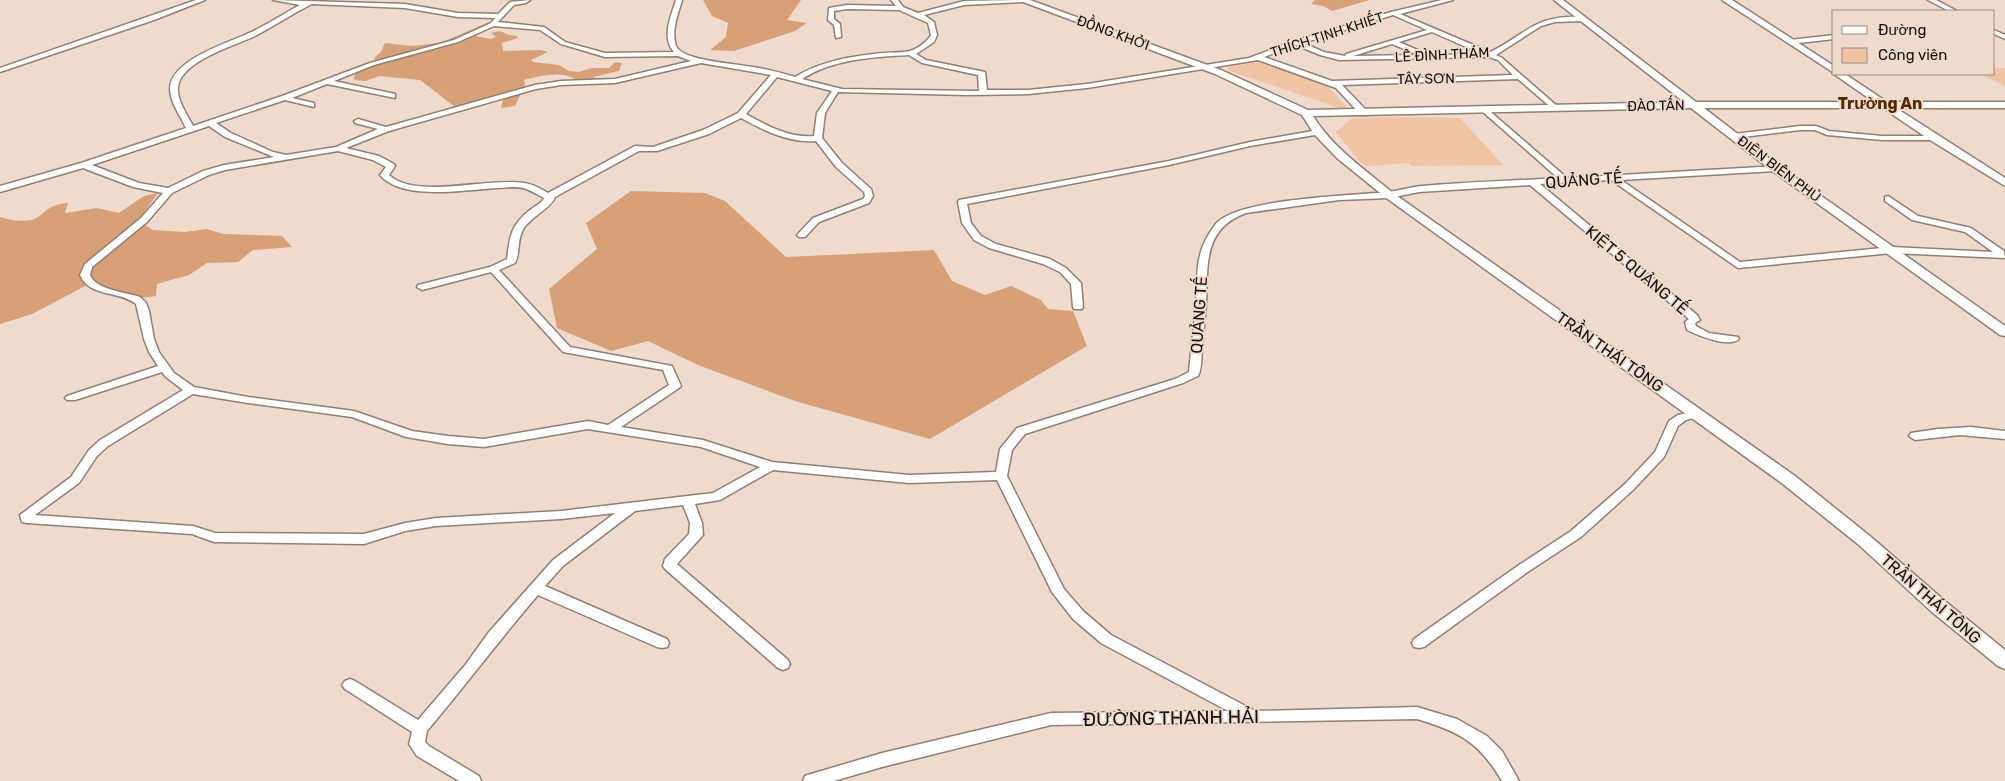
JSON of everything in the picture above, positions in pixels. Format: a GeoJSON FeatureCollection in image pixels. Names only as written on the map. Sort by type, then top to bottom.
{"type":"FeatureCollection","features":[{"type":"Feature","properties":{"kind":"street"},"geometry":{"type":"LineString","coordinates":[[0,70],[73,43],[165,14],[202,0]]}},
{"type":"Feature","properties":{"kind":"street"},"geometry":{"type":"LineString","coordinates":[[276,0],[405,6],[458,15],[499,16]]}},
{"type":"Feature","properties":{"kind":"street"},"geometry":{"type":"LineString","coordinates":[[0,189],[84,165],[212,124],[372,64],[450,44],[493,24],[512,3],[527,0]]}},
{"type":"Feature","properties":{"kind":"street"},"geometry":{"type":"LineString","coordinates":[[679,0],[671,35],[672,47],[679,54]]}},
{"type":"Feature","properties":{"kind":"street"},"geometry":{"type":"LineString","coordinates":[[894,0],[900,8]]}},
{"type":"Feature","properties":{"kind":"street"},"geometry":{"type":"LineString","coordinates":[[916,14],[964,3],[1022,0]]}},
{"type":"Feature","properties":{"kind":"street","name":"ĐỒNG KHỞI"},"geometry":{"type":"LineString","coordinates":[[1022,0],[1204,67]]}},
{"type":"Feature","properties":{"kind":"street","name":"THÍCH TỊNH KHIẾT"},"geometry":{"type":"LineString","coordinates":[[493,24],[542,28],[564,44],[605,55],[679,54],[702,61],[776,74],[836,90],[866,93],[1028,92],[1087,86],[1260,58],[1296,42],[1393,13],[1450,0]]}},
{"type":"Feature","properties":{"kind":"street","name":"ĐIỆN BIÊN PHỦ"},"geometry":{"type":"LineString","coordinates":[[1558,0],[1775,168],[2005,332]]}},
{"type":"Feature","properties":{"kind":"street"},"geometry":{"type":"LineString","coordinates":[[1726,0],[1832,69]]}},
{"type":"Feature","properties":{"kind":"street"},"geometry":{"type":"LineString","coordinates":[[1931,0],[1952,10]]}},
{"type":"Feature","properties":{"kind":"street"},"geometry":{"type":"LineString","coordinates":[[191,130],[174,91],[175,81],[180,74],[204,56],[252,34],[310,2]]}},
{"type":"Feature","properties":{"kind":"street"},"geometry":{"type":"LineString","coordinates":[[796,79],[804,73],[845,61],[913,53],[917,48],[931,41],[934,35],[931,22],[900,8],[884,10],[848,7],[831,10],[831,20],[837,24],[838,37]]}},
{"type":"Feature","properties":{"kind":"street"},"geometry":{"type":"LineString","coordinates":[[1393,13],[1500,59],[1554,108]]}},
{"type":"Feature","properties":{"kind":"street","name":"LÊ ĐÌNH THÁM"},"geometry":{"type":"LineString","coordinates":[[1296,42],[1322,54],[1337,58],[1492,55],[1538,25],[1562,19],[1582,19]]}},
{"type":"Feature","properties":{"kind":"street"},"geometry":{"type":"LineString","coordinates":[[1996,28],[2003,41]]}},
{"type":"Feature","properties":{"kind":"street"},"geometry":{"type":"LineString","coordinates":[[1337,58],[1433,30]]}},
{"type":"Feature","properties":{"kind":"street"},"geometry":{"type":"LineString","coordinates":[[1790,42],[1832,38]]}},
{"type":"Feature","properties":{"kind":"street"},"geometry":{"type":"LineString","coordinates":[[1393,42],[1430,57]]}},
{"type":"Feature","properties":{"kind":"street"},"geometry":{"type":"LineString","coordinates":[[913,53],[924,62],[982,74],[983,93]]}},
{"type":"Feature","properties":{"kind":"street","name":"TÂY SƠN"},"geometry":{"type":"LineString","coordinates":[[1260,58],[1342,87],[1364,113]]}},
{"type":"Feature","properties":{"kind":"street"},"geometry":{"type":"LineString","coordinates":[[702,61],[615,81],[561,82],[541,85],[386,129],[338,149],[206,172],[168,191],[144,220],[126,237],[97,257],[88,266],[85,275],[88,282],[98,288],[122,294],[141,303],[149,339],[164,368],[170,375],[191,390],[248,400],[354,414],[410,434],[448,440],[484,443],[588,425],[703,444],[771,466],[909,479],[1000,476],[1058,592],[1078,615],[1106,639],[1253,718]]}},
{"type":"Feature","properties":{"kind":"street"},"geometry":{"type":"LineString","coordinates":[[1204,67],[1257,89],[1306,113]]}},
{"type":"Feature","properties":{"kind":"street"},"geometry":{"type":"LineString","coordinates":[[548,197],[638,148],[654,149],[706,132],[741,115],[776,74]]}},
{"type":"Feature","properties":{"kind":"street"},"geometry":{"type":"LineString","coordinates":[[1841,75],[2005,183]]}},
{"type":"Feature","properties":{"kind":"street","name":"TÂY SƠN"},"geometry":{"type":"LineString","coordinates":[[1333,83],[1520,77]]}},
{"type":"Feature","properties":{"kind":"street"},"geometry":{"type":"LineString","coordinates":[[328,82],[392,96]]}},
{"type":"Feature","properties":{"kind":"street"},"geometry":{"type":"LineString","coordinates":[[802,235],[816,220],[866,201],[869,196],[868,191],[839,166],[818,138],[821,113],[836,90]]}},
{"type":"Feature","properties":{"kind":"street"},"geometry":{"type":"LineString","coordinates":[[285,98],[311,105]]}},
{"type":"Feature","properties":{"kind":"street","name":"ĐÀO TẤN"},"geometry":{"type":"LineString","coordinates":[[1306,113],[1695,105],[2005,105]]}},
{"type":"Feature","properties":{"kind":"street"},"geometry":{"type":"LineString","coordinates":[[1486,110],[1564,180]]}},
{"type":"Feature","properties":{"kind":"street","name":"TRẦN THÁI TÔNG"},"geometry":{"type":"LineString","coordinates":[[1306,113],[1318,132],[1341,156],[1389,195],[1789,480],[1865,541],[1939,607],[2005,661]]}},
{"type":"Feature","properties":{"kind":"street"},"geometry":{"type":"LineString","coordinates":[[741,115],[763,128],[789,138],[805,140],[818,138]]}},
{"type":"Feature","properties":{"kind":"street"},"geometry":{"type":"LineString","coordinates":[[358,120],[386,129]]}},
{"type":"Feature","properties":{"kind":"street"},"geometry":{"type":"LineString","coordinates":[[212,124],[228,135],[271,154],[289,157]]}},
{"type":"Feature","properties":{"kind":"street"},"geometry":{"type":"LineString","coordinates":[[1734,136],[1800,128],[1816,128],[1827,133],[1882,138],[1934,138]]}},
{"type":"Feature","properties":{"kind":"street"},"geometry":{"type":"LineString","coordinates":[[1078,306],[1076,283],[1060,269],[1040,260],[1000,250],[982,243],[966,221],[962,212],[962,202],[1169,163],[1250,144],[1318,132]]}},
{"type":"Feature","properties":{"kind":"street"},"geometry":{"type":"LineString","coordinates":[[338,149],[376,158],[391,166],[384,175],[393,184],[447,189],[524,186],[551,200],[531,214],[519,228],[513,239],[512,246],[515,252],[512,261],[493,269],[422,287]]}},
{"type":"Feature","properties":{"kind":"street"},"geometry":{"type":"LineString","coordinates":[[84,165],[113,177],[168,191]]}},
{"type":"Feature","properties":{"kind":"street","name":"QUẢNG TẾ"},"geometry":{"type":"LineString","coordinates":[[1000,476],[1006,449],[1021,431],[1179,381],[1194,374],[1204,254],[1218,227],[1232,215],[1244,211],[1339,197],[1389,195],[1445,187],[1534,184],[1564,180],[1775,168]]}},
{"type":"Feature","properties":{"kind":"street"},"geometry":{"type":"LineString","coordinates":[[1613,178],[1738,265],[1892,250],[2004,254]]}},
{"type":"Feature","properties":{"kind":"street","name":"KIỆT 5 QUẢNG TẾ"},"geometry":{"type":"LineString","coordinates":[[1534,184],[1693,317],[1695,320],[1690,322],[1691,328],[1708,336],[1734,339]]}},
{"type":"Feature","properties":{"kind":"street"},"geometry":{"type":"LineString","coordinates":[[1888,198],[1915,218],[1940,222],[1968,230],[2004,254]]}},
{"type":"Feature","properties":{"kind":"street"},"geometry":{"type":"LineString","coordinates":[[493,269],[567,350],[668,368],[675,386],[611,428]]}},
{"type":"Feature","properties":{"kind":"street"},"geometry":{"type":"LineString","coordinates":[[72,398],[164,368]]}},
{"type":"Feature","properties":{"kind":"street"},"geometry":{"type":"LineString","coordinates":[[191,390],[104,443],[94,453],[75,480],[26,515],[27,519],[193,530],[214,537],[364,539],[405,527],[436,522],[561,515],[716,497],[771,466]]}},
{"type":"Feature","properties":{"kind":"street"},"geometry":{"type":"LineString","coordinates":[[1419,644],[1524,568],[1576,534],[1628,487],[1660,454],[1673,424],[1682,417],[1697,414]]}},
{"type":"Feature","properties":{"kind":"street"},"geometry":{"type":"LineString","coordinates":[[1915,436],[1947,430],[1973,430],[2005,435]]}},
{"type":"Feature","properties":{"kind":"street"},"geometry":{"type":"LineString","coordinates":[[688,501],[696,523],[696,535],[670,562],[670,566],[783,664]]}},
{"type":"Feature","properties":{"kind":"street"},"geometry":{"type":"LineString","coordinates":[[472,781],[423,751],[417,744],[420,729],[471,668],[494,636],[558,563],[576,547],[632,506]]}},
{"type":"Feature","properties":{"kind":"street"},"geometry":{"type":"LineString","coordinates":[[536,588],[662,643]]}},
{"type":"Feature","properties":{"kind":"street"},"geometry":{"type":"LineString","coordinates":[[350,685],[420,729]]}},
{"type":"Feature","properties":{"kind":"street","name":"ĐƯỜNG THANH HẢI"},"geometry":{"type":"LineString","coordinates":[[811,781],[882,760],[1051,719],[1253,718],[1417,713],[1452,723],[1481,741],[1496,756],[1511,781]]}},
{"type":"Feature","properties":{"kind":"green space"},"geometry":{"type":"Polygon","coordinates":[[[1259,62],[1326,84],[1347,108],[1342,109],[1227,70],[1229,67],[1259,62]]]}},
{"type":"Feature","properties":{"kind":"green space"},"geometry":{"type":"Polygon","coordinates":[[[1995,68],[2005,68],[2005,86],[1982,75],[1995,75],[1995,68]]]}},
{"type":"Feature","properties":{"kind":"green space"},"geometry":{"type":"Polygon","coordinates":[[[1387,117],[1460,118],[1503,165],[1411,166],[1409,163],[1367,166],[1361,163],[1336,132],[1351,119],[1387,117]]]}},
{"type":"Feature","properties":{"kind":"shaded area"},"geometry":{"type":"Polygon","coordinates":[[[703,0],[801,0],[787,20],[807,23],[795,31],[734,51],[710,50],[726,37],[728,23],[712,16],[703,0]]]}},
{"type":"Feature","properties":{"kind":"shaded area"},"geometry":{"type":"Polygon","coordinates":[[[1315,0],[1370,0],[1332,11],[1323,6],[1311,4],[1315,0]]]}},
{"type":"Feature","properties":{"kind":"shaded area"},"geometry":{"type":"Polygon","coordinates":[[[489,22],[494,23],[475,36],[491,39],[496,37],[491,33],[500,31],[517,36],[518,38],[502,43],[503,51],[541,50],[548,52],[531,60],[533,62],[559,65],[569,71],[579,72],[592,68],[609,68],[615,62],[622,63],[619,71],[593,77],[601,80],[591,84],[586,84],[564,75],[524,80],[525,85],[515,106],[501,108],[503,100],[498,97],[461,109],[454,106],[420,80],[380,76],[365,81],[354,80],[355,72],[382,63],[374,62],[375,57],[381,52],[385,43],[411,46],[440,43],[489,22]]]}},
{"type":"Feature","properties":{"kind":"shaded area"},"geometry":{"type":"Polygon","coordinates":[[[631,191],[705,193],[725,201],[786,257],[934,250],[952,281],[985,295],[1011,286],[1041,300],[1048,309],[1073,311],[1087,346],[930,439],[795,401],[698,365],[648,341],[611,351],[557,328],[549,289],[597,249],[586,223],[631,191]]]}},
{"type":"Feature","properties":{"kind":"shaded area"},"geometry":{"type":"Polygon","coordinates":[[[158,193],[138,221],[153,230],[185,232],[207,229],[223,234],[282,236],[292,247],[253,250],[238,262],[207,263],[189,275],[157,284],[156,296],[133,299],[87,285],[32,314],[0,324],[0,217],[25,221],[32,220],[50,208],[68,203],[65,213],[97,208],[119,213],[144,196],[158,193]]]}},
{"type":"Feature","properties":{"kind":"district","name":"Trường An"},"geometry":{"type":"Point","coordinates":[1880,103]}}]}
